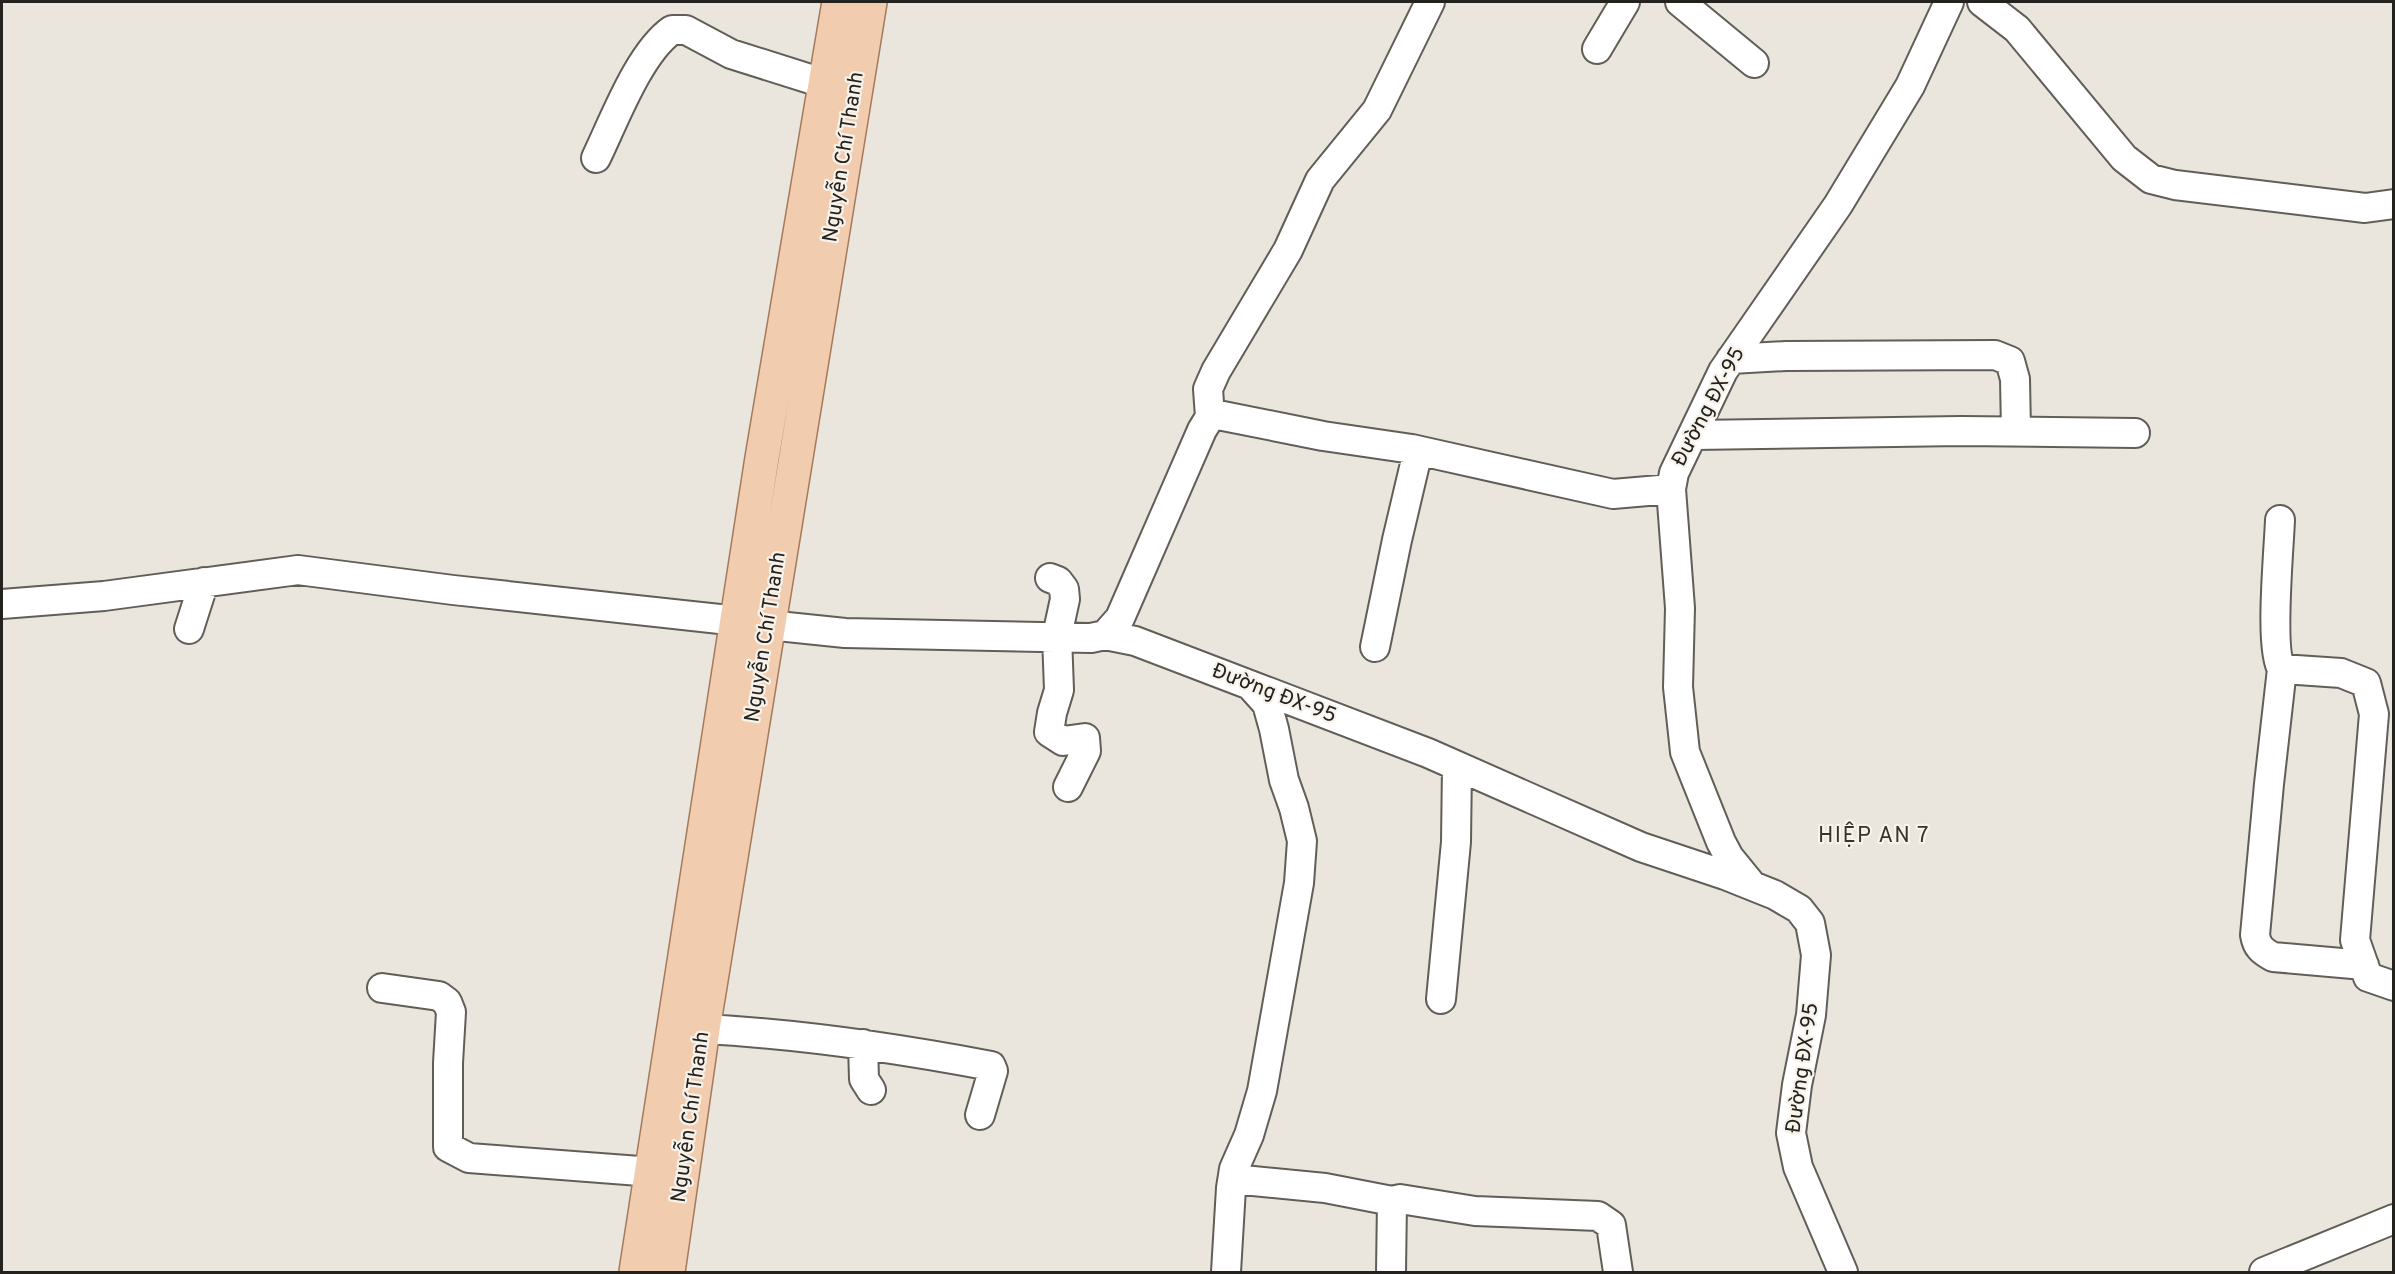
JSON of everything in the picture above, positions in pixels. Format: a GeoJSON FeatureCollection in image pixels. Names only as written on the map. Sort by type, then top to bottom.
{"type":"FeatureCollection","features":[{"type":"Feature","properties":{"kind":"main road","name":"Nguyễn Chí Thanh"},"geometry":{"type":"LineString","coordinates":[[753,623],[762,458],[839,2]]}},
{"type":"Feature","properties":{"kind":"main road","name":"Nguyễn Chí Thanh"},"geometry":{"type":"LineString","coordinates":[[668,1272],[689,1028],[753,623],[870,2]]}},
{"type":"Feature","properties":{"kind":"main road","name":"Nguyễn Chí Thanh"},"geometry":{"type":"LineString","coordinates":[[636,1272],[653,1172],[689,1028]]}},
{"type":"Feature","properties":{"kind":"street"},"geometry":{"type":"LineString","coordinates":[[1105,635],[1120,618],[1202,430],[1210,417],[1208,389],[1216,371],[1288,249],[1320,180],[1377,110],[1430,2]]}},
{"type":"Feature","properties":{"kind":"street"},"geometry":{"type":"LineString","coordinates":[[1597,49],[1625,2]]}},
{"type":"Feature","properties":{"kind":"street"},"geometry":{"type":"LineString","coordinates":[[1680,2],[1754,63]]}},
{"type":"Feature","properties":{"kind":"street","name":"Đường ĐX-95"},"geometry":{"type":"LineString","coordinates":[[1754,887],[1729,857],[1721,842],[1685,753],[1678,687],[1680,608],[1671,489],[1674,473],[1723,371],[1838,205],[1910,86],[1949,2]]}},
{"type":"Feature","properties":{"kind":"street"},"geometry":{"type":"LineString","coordinates":[[1982,2],[2017,29],[2124,158],[2151,179],[2175,185],[2364,208],[2394,204]]}},
{"type":"Feature","properties":{"kind":"street"},"geometry":{"type":"LineString","coordinates":[[596,158],[637,74],[652,50],[672,30],[686,30],[731,54],[826,84]]}},
{"type":"Feature","properties":{"kind":"street"},"geometry":{"type":"LineString","coordinates":[[1731,359],[1786,356],[1995,355],[2010,361],[2015,379],[2016,431]]}},
{"type":"Feature","properties":{"kind":"street"},"geometry":{"type":"LineString","coordinates":[[1210,417],[1218,415],[1323,436],[1418,450],[1613,494],[1671,489]]}},
{"type":"Feature","properties":{"kind":"street"},"geometry":{"type":"LineString","coordinates":[[1694,435],[2016,431],[2135,434]]}},
{"type":"Feature","properties":{"kind":"street"},"geometry":{"type":"LineString","coordinates":[[1375,647],[1396,540],[1418,450]]}},
{"type":"Feature","properties":{"kind":"street"},"geometry":{"type":"LineString","coordinates":[[2280,520],[2276,635],[2278,663],[2282,669],[2269,784],[2256,943],[2262,951],[2273,957],[2364,965]]}},
{"type":"Feature","properties":{"kind":"street","name":"Đường ĐX-95"},"geometry":{"type":"LineString","coordinates":[[2,604],[104,596],[298,570],[453,590],[845,633],[1092,638],[1105,635],[1135,641],[1457,766],[1641,847],[1725,874],[1799,909],[1810,923],[1816,955],[1811,1015],[1797,1084],[1791,1133],[1798,1167],[1843,1272]]}},
{"type":"Feature","properties":{"kind":"street"},"geometry":{"type":"LineString","coordinates":[[1050,578],[1058,581],[1064,589],[1065,599],[1057,636],[1059,690],[1049,732],[1063,741],[1085,738],[1086,751],[1068,787]]}},
{"type":"Feature","properties":{"kind":"street"},"geometry":{"type":"LineString","coordinates":[[189,629],[204,582]]}},
{"type":"Feature","properties":{"kind":"street"},"geometry":{"type":"LineString","coordinates":[[2282,669],[2341,673],[2366,683],[2374,714],[2355,940],[2368,977],[2394,986]]}},
{"type":"Feature","properties":{"kind":"street"},"geometry":{"type":"LineString","coordinates":[[1226,1272],[1234,1169],[1249,1135],[1262,1091],[1299,883],[1302,841],[1284,780],[1267,704],[1250,685]]}},
{"type":"Feature","properties":{"kind":"street"},"geometry":{"type":"LineString","coordinates":[[1441,999],[1456,842],[1457,766]]}},
{"type":"Feature","properties":{"kind":"street"},"geometry":{"type":"LineString","coordinates":[[382,988],[439,996],[447,1002],[452,1012],[448,1148],[469,1158],[653,1172]]}},
{"type":"Feature","properties":{"kind":"street"},"geometry":{"type":"LineString","coordinates":[[689,1028],[812,1037],[992,1066],[993,1071],[980,1115]]}},
{"type":"Feature","properties":{"kind":"street"},"geometry":{"type":"LineString","coordinates":[[863,1044],[864,1079],[870,1090]]}},
{"type":"Feature","properties":{"kind":"street"},"geometry":{"type":"LineString","coordinates":[[1233,1179],[1325,1188],[1392,1201],[1400,1199],[1475,1211],[1598,1216],[1611,1225],[1618,1272]]}},
{"type":"Feature","properties":{"kind":"street"},"geometry":{"type":"LineString","coordinates":[[1391,1272],[1392,1201]]}},
{"type":"Feature","properties":{"kind":"street"},"geometry":{"type":"LineString","coordinates":[[2264,1272],[2394,1219]]}},
{"type":"Feature","properties":{"kind":"district","name":"HIỆP AN 7"},"geometry":{"type":"Point","coordinates":[1874,836]}}]}
